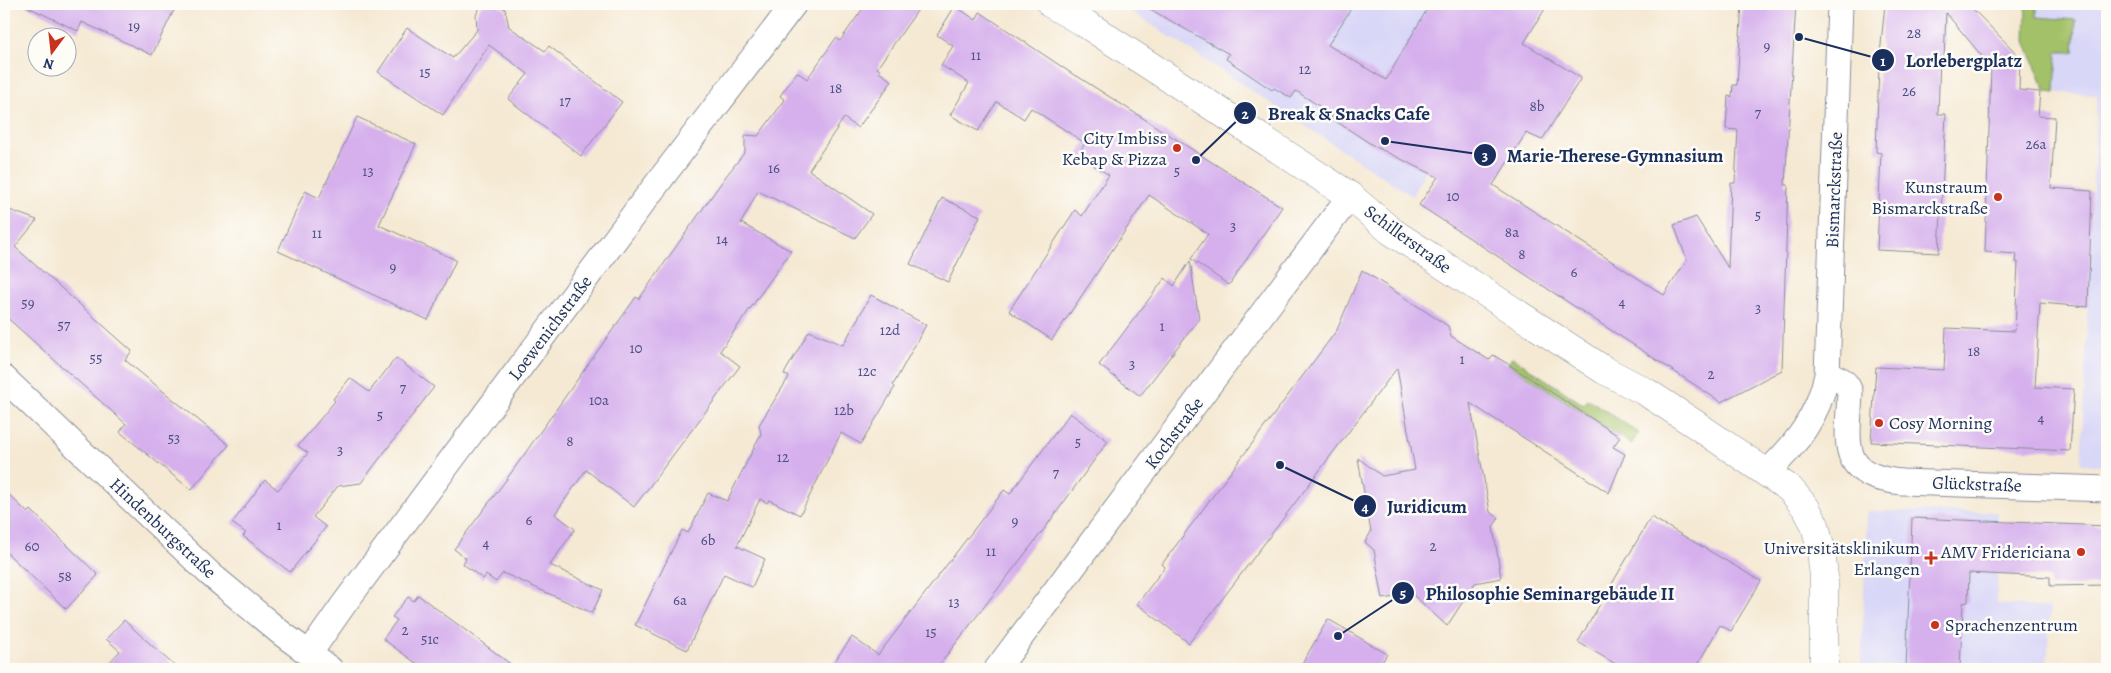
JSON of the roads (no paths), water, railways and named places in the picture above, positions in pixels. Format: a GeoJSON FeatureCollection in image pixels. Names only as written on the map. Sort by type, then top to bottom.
{"type":"FeatureCollection","features":[{"type":"Feature","properties":{"kind":"street","name":"Loewenichstraße"},"geometry":{"type":"LineString","coordinates":[[310,654],[344,604],[637,210],[794,4]]}},
{"type":"Feature","properties":{"kind":"street","name":"Schillerstraße"},"geometry":{"type":"LineString","coordinates":[[1052,4],[1350,196],[1398,235],[1591,362],[1646,392],[1767,472]]}},
{"type":"Feature","properties":{"kind":"street","name":"Bismarckstraße"},"geometry":{"type":"LineString","coordinates":[[1767,472],[1788,452],[1801,436],[1817,410],[1828,375],[1840,4]]}},
{"type":"Feature","properties":{"kind":"street","name":"Kochstraße"},"geometry":{"type":"LineString","coordinates":[[997,669],[1350,196]]}},
{"type":"Feature","properties":{"kind":"street","name":"Glückstraße"},"geometry":{"type":"LineString","coordinates":[[1828,375],[1840,378],[1847,384],[1850,392],[1848,443],[1853,461],[1863,472],[1872,477],[1902,482],[2107,489]]}},
{"type":"Feature","properties":{"kind":"street","name":"Hindenburgstraße"},"geometry":{"type":"LineString","coordinates":[[4,378],[210,574],[281,633],[330,669]]}},
{"type":"Feature","properties":{"kind":"street"},"geometry":{"type":"LineString","coordinates":[[1767,472],[1790,489],[1806,508],[1814,525],[1821,550],[1824,576],[1824,669]]}},
{"type":"Feature","properties":{"kind":"place","name":"Lorlebergplatz"},"geometry":{"type":"Point","coordinates":[1799,37]}},
{"type":"Feature","properties":{"kind":"place","name":"Marie-Therese-Gymnasium"},"geometry":{"type":"Point","coordinates":[1385,141]}},
{"type":"Feature","properties":{"kind":"place","name":"City Imbiss Kebap & Pizza"},"geometry":{"type":"Point","coordinates":[1177,148]}},
{"type":"Feature","properties":{"kind":"place","name":"Break & Snacks Cafe"},"geometry":{"type":"Point","coordinates":[1196,160]}},
{"type":"Feature","properties":{"kind":"place","name":"Kunstraum Bismarckstraße"},"geometry":{"type":"Point","coordinates":[1998,197]}},
{"type":"Feature","properties":{"kind":"place","name":"Cosy Morning"},"geometry":{"type":"Point","coordinates":[1879,423]}},
{"type":"Feature","properties":{"kind":"place","name":"Juridicum"},"geometry":{"type":"Point","coordinates":[1280,465]}},
{"type":"Feature","properties":{"kind":"place","name":"AMV Fridericiana"},"geometry":{"type":"Point","coordinates":[2081,552]}},
{"type":"Feature","properties":{"kind":"place","name":"Universitätsklinikum Erlangen"},"geometry":{"type":"Point","coordinates":[1931,558]}},
{"type":"Feature","properties":{"kind":"place","name":"Sprachenzentrum"},"geometry":{"type":"Point","coordinates":[1935,625]}},
{"type":"Feature","properties":{"kind":"place","name":"Philosophie Seminargebäude II"},"geometry":{"type":"Point","coordinates":[1338,636]}}]}
